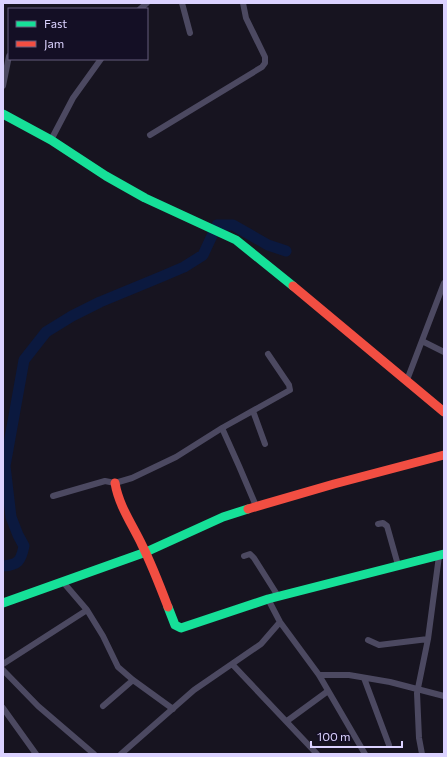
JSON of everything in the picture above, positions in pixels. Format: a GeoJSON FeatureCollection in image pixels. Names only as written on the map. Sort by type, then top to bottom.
{"type":"FeatureCollection","features":[{"type":"Feature","properties":{"kind":"street"},"geometry":{"type":"LineString","coordinates":[[182,3],[190,33]]}},
{"type":"Feature","properties":{"kind":"street"},"geometry":{"type":"LineString","coordinates":[[150,135],[262,67],[265,63],[265,57],[246,18],[243,3]]}},
{"type":"Feature","properties":{"kind":"street"},"geometry":{"type":"LineString","coordinates":[[3,86],[8,60]]}},
{"type":"Feature","properties":{"kind":"street"},"geometry":{"type":"LineString","coordinates":[[51,140],[73,98],[100,60]]}},
{"type":"Feature","properties":{"kind":"street"},"geometry":{"type":"LineString","coordinates":[[3,114],[51,140],[106,176],[139,194],[236,240],[444,412]]}},
{"type":"Feature","properties":{"kind":"street"},"geometry":{"type":"LineString","coordinates":[[407,380],[444,283]]}},
{"type":"Feature","properties":{"kind":"street"},"geometry":{"type":"LineString","coordinates":[[422,341],[444,352]]}},
{"type":"Feature","properties":{"kind":"street"},"geometry":{"type":"LineString","coordinates":[[53,496],[105,481],[115,483],[132,478],[176,457],[222,428],[290,390],[289,385],[268,354]]}},
{"type":"Feature","properties":{"kind":"street"},"geometry":{"type":"LineString","coordinates":[[253,411],[265,444]]}},
{"type":"Feature","properties":{"kind":"street"},"geometry":{"type":"LineString","coordinates":[[222,428],[256,506]]}},
{"type":"Feature","properties":{"kind":"street"},"geometry":{"type":"LineString","coordinates":[[3,604],[146,552],[223,517],[256,506],[444,455]]}},
{"type":"Feature","properties":{"kind":"street"},"geometry":{"type":"LineString","coordinates":[[115,483],[116,492],[125,513],[146,552],[175,625],[181,628],[278,596],[398,564],[442,555],[428,639],[416,698],[419,738],[422,754]]}},
{"type":"Feature","properties":{"kind":"street"},"geometry":{"type":"LineString","coordinates":[[378,524],[383,523],[387,526],[398,564]]}},
{"type":"Feature","properties":{"kind":"street"},"geometry":{"type":"LineString","coordinates":[[244,556],[250,554],[254,558],[278,596]]}},
{"type":"Feature","properties":{"kind":"street"},"geometry":{"type":"LineString","coordinates":[[63,582],[87,610],[103,636],[118,667],[133,680],[173,709]]}},
{"type":"Feature","properties":{"kind":"street"},"geometry":{"type":"LineString","coordinates":[[268,599],[280,622],[319,675],[365,754]]}},
{"type":"Feature","properties":{"kind":"street"},"geometry":{"type":"LineString","coordinates":[[3,664],[87,610]]}},
{"type":"Feature","properties":{"kind":"street"},"geometry":{"type":"LineString","coordinates":[[121,754],[194,690],[261,644],[280,622]]}},
{"type":"Feature","properties":{"kind":"street"},"geometry":{"type":"LineString","coordinates":[[368,640],[379,644],[428,639]]}},
{"type":"Feature","properties":{"kind":"street"},"geometry":{"type":"LineString","coordinates":[[232,664],[317,754]]}},
{"type":"Feature","properties":{"kind":"street"},"geometry":{"type":"LineString","coordinates":[[3,670],[38,706],[94,754]]}},
{"type":"Feature","properties":{"kind":"street"},"geometry":{"type":"LineString","coordinates":[[319,675],[349,675],[418,688],[444,696]]}},
{"type":"Feature","properties":{"kind":"street"},"geometry":{"type":"LineString","coordinates":[[364,678],[389,745]]}},
{"type":"Feature","properties":{"kind":"street"},"geometry":{"type":"LineString","coordinates":[[103,706],[133,680]]}},
{"type":"Feature","properties":{"kind":"street"},"geometry":{"type":"LineString","coordinates":[[287,721],[328,691]]}},
{"type":"Feature","properties":{"kind":"street"},"geometry":{"type":"LineString","coordinates":[[3,708],[36,754]]}},
{"type":"Feature","properties":{"kind":"waterway"},"geometry":{"type":"LineString","coordinates":[[3,566],[12,565],[18,561],[22,555],[24,546],[11,517],[5,466],[24,360],[46,332],[72,316],[100,302],[184,267],[203,255],[217,225],[233,225],[268,245],[286,251]]}},
{"type":"Feature","properties":{"kind":"traffic: fast"},"geometry":{"type":"LineString","coordinates":[[3,114],[51,140],[106,176],[145,198],[236,240],[293,286]]}},
{"type":"Feature","properties":{"kind":"traffic: fast"},"geometry":{"type":"LineString","coordinates":[[3,603],[146,552],[223,517],[248,509]]}},
{"type":"Feature","properties":{"kind":"traffic: fast"},"geometry":{"type":"LineString","coordinates":[[168,607],[175,625],[181,628],[268,599],[444,554]]}},
{"type":"Feature","properties":{"kind":"traffic: jam"},"geometry":{"type":"LineString","coordinates":[[293,286],[444,412]]}},
{"type":"Feature","properties":{"kind":"traffic: jam"},"geometry":{"type":"LineString","coordinates":[[248,509],[334,484],[444,455]]}},
{"type":"Feature","properties":{"kind":"traffic: jam"},"geometry":{"type":"LineString","coordinates":[[115,483],[123,507],[149,560],[168,607]]}}]}
